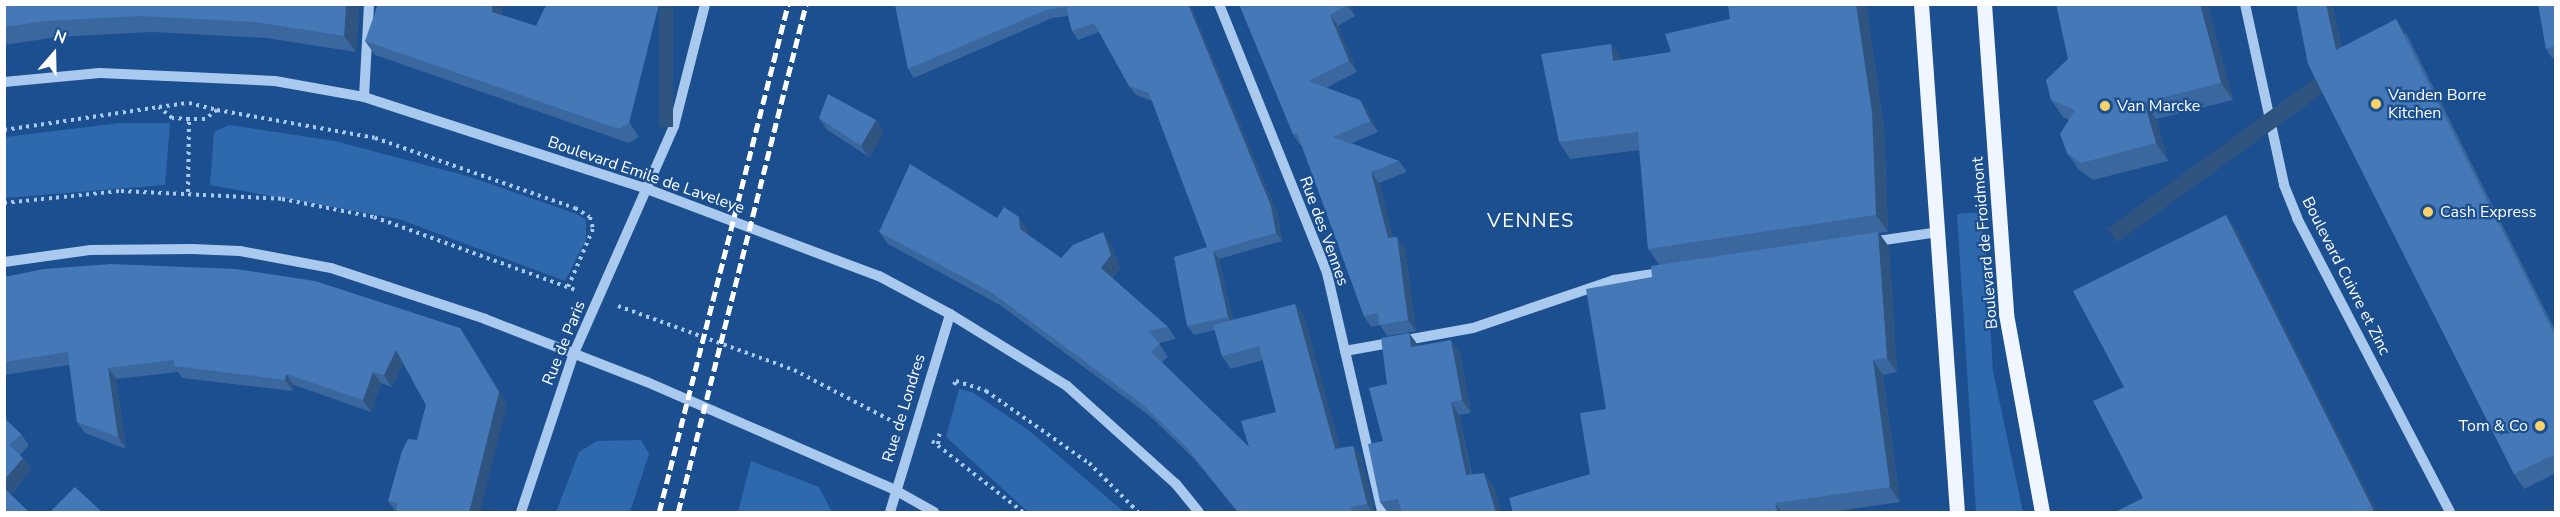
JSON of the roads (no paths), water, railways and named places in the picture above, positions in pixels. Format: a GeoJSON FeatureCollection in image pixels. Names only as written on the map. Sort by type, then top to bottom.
{"type":"FeatureCollection","features":[{"type":"Feature","properties":{"kind":"main road"},"geometry":{"type":"LineString","coordinates":[[1922,4],[1957,513]]}},
{"type":"Feature","properties":{"kind":"main road","name":"Boulevard de Froidmont"},"geometry":{"type":"LineString","coordinates":[[1984,4],[2006,314],[2042,513]]}},
{"type":"Feature","properties":{"kind":"street"},"geometry":{"type":"LineString","coordinates":[[364,97],[369,4]]}},
{"type":"Feature","properties":{"kind":"street","name":"Rue de Paris"},"geometry":{"type":"LineString","coordinates":[[521,513],[574,353],[674,126],[705,4]]}},
{"type":"Feature","properties":{"kind":"street","name":"Rue des Vennes"},"geometry":{"type":"LineString","coordinates":[[1219,4],[1327,273],[1382,513]]}},
{"type":"Feature","properties":{"kind":"street","name":"Boulevard Cuivre et Zinc"},"geometry":{"type":"LineString","coordinates":[[2245,4],[2284,185],[2297,218],[2450,513]]}},
{"type":"Feature","properties":{"kind":"street","name":"Boulevard Emile de Laveleye"},"geometry":{"type":"LineString","coordinates":[[4,82],[100,73],[275,81],[364,97],[647,189],[879,276],[950,314],[1067,386],[1176,484],[1199,513]]}},
{"type":"Feature","properties":{"kind":"street"},"geometry":{"type":"LineString","coordinates":[[1858,244],[1939,232]]}},
{"type":"Feature","properties":{"kind":"street"},"geometry":{"type":"LineString","coordinates":[[4,262],[91,250],[240,251],[331,268],[574,353],[895,490],[934,513]]}},
{"type":"Feature","properties":{"kind":"street"},"geometry":{"type":"LineString","coordinates":[[1345,351],[1473,328],[1614,280],[1684,270]]}},
{"type":"Feature","properties":{"kind":"street","name":"Rue de Londres"},"geometry":{"type":"LineString","coordinates":[[890,513],[911,431],[950,314]]}},
{"type":"Feature","properties":{"kind":"railway"},"geometry":{"type":"LineString","coordinates":[[659,512],[788,4]]}},
{"type":"Feature","properties":{"kind":"railway"},"geometry":{"type":"LineString","coordinates":[[678,512],[806,4]]}},
{"type":"Feature","properties":{"kind":"place","name":"Vanden Borre Kitchen"},"geometry":{"type":"Point","coordinates":[2376,104]}},
{"type":"Feature","properties":{"kind":"place","name":"Van Marcke"},"geometry":{"type":"Point","coordinates":[2105,106]}},
{"type":"Feature","properties":{"kind":"place","name":"Cash Express"},"geometry":{"type":"Point","coordinates":[2428,212]}},
{"type":"Feature","properties":{"kind":"place","name":"Tom & Co"},"geometry":{"type":"Point","coordinates":[2540,426]}},
{"type":"Feature","properties":{"kind":"district","name":"VENNES"},"geometry":{"type":"Point","coordinates":[1531,220]}}]}
